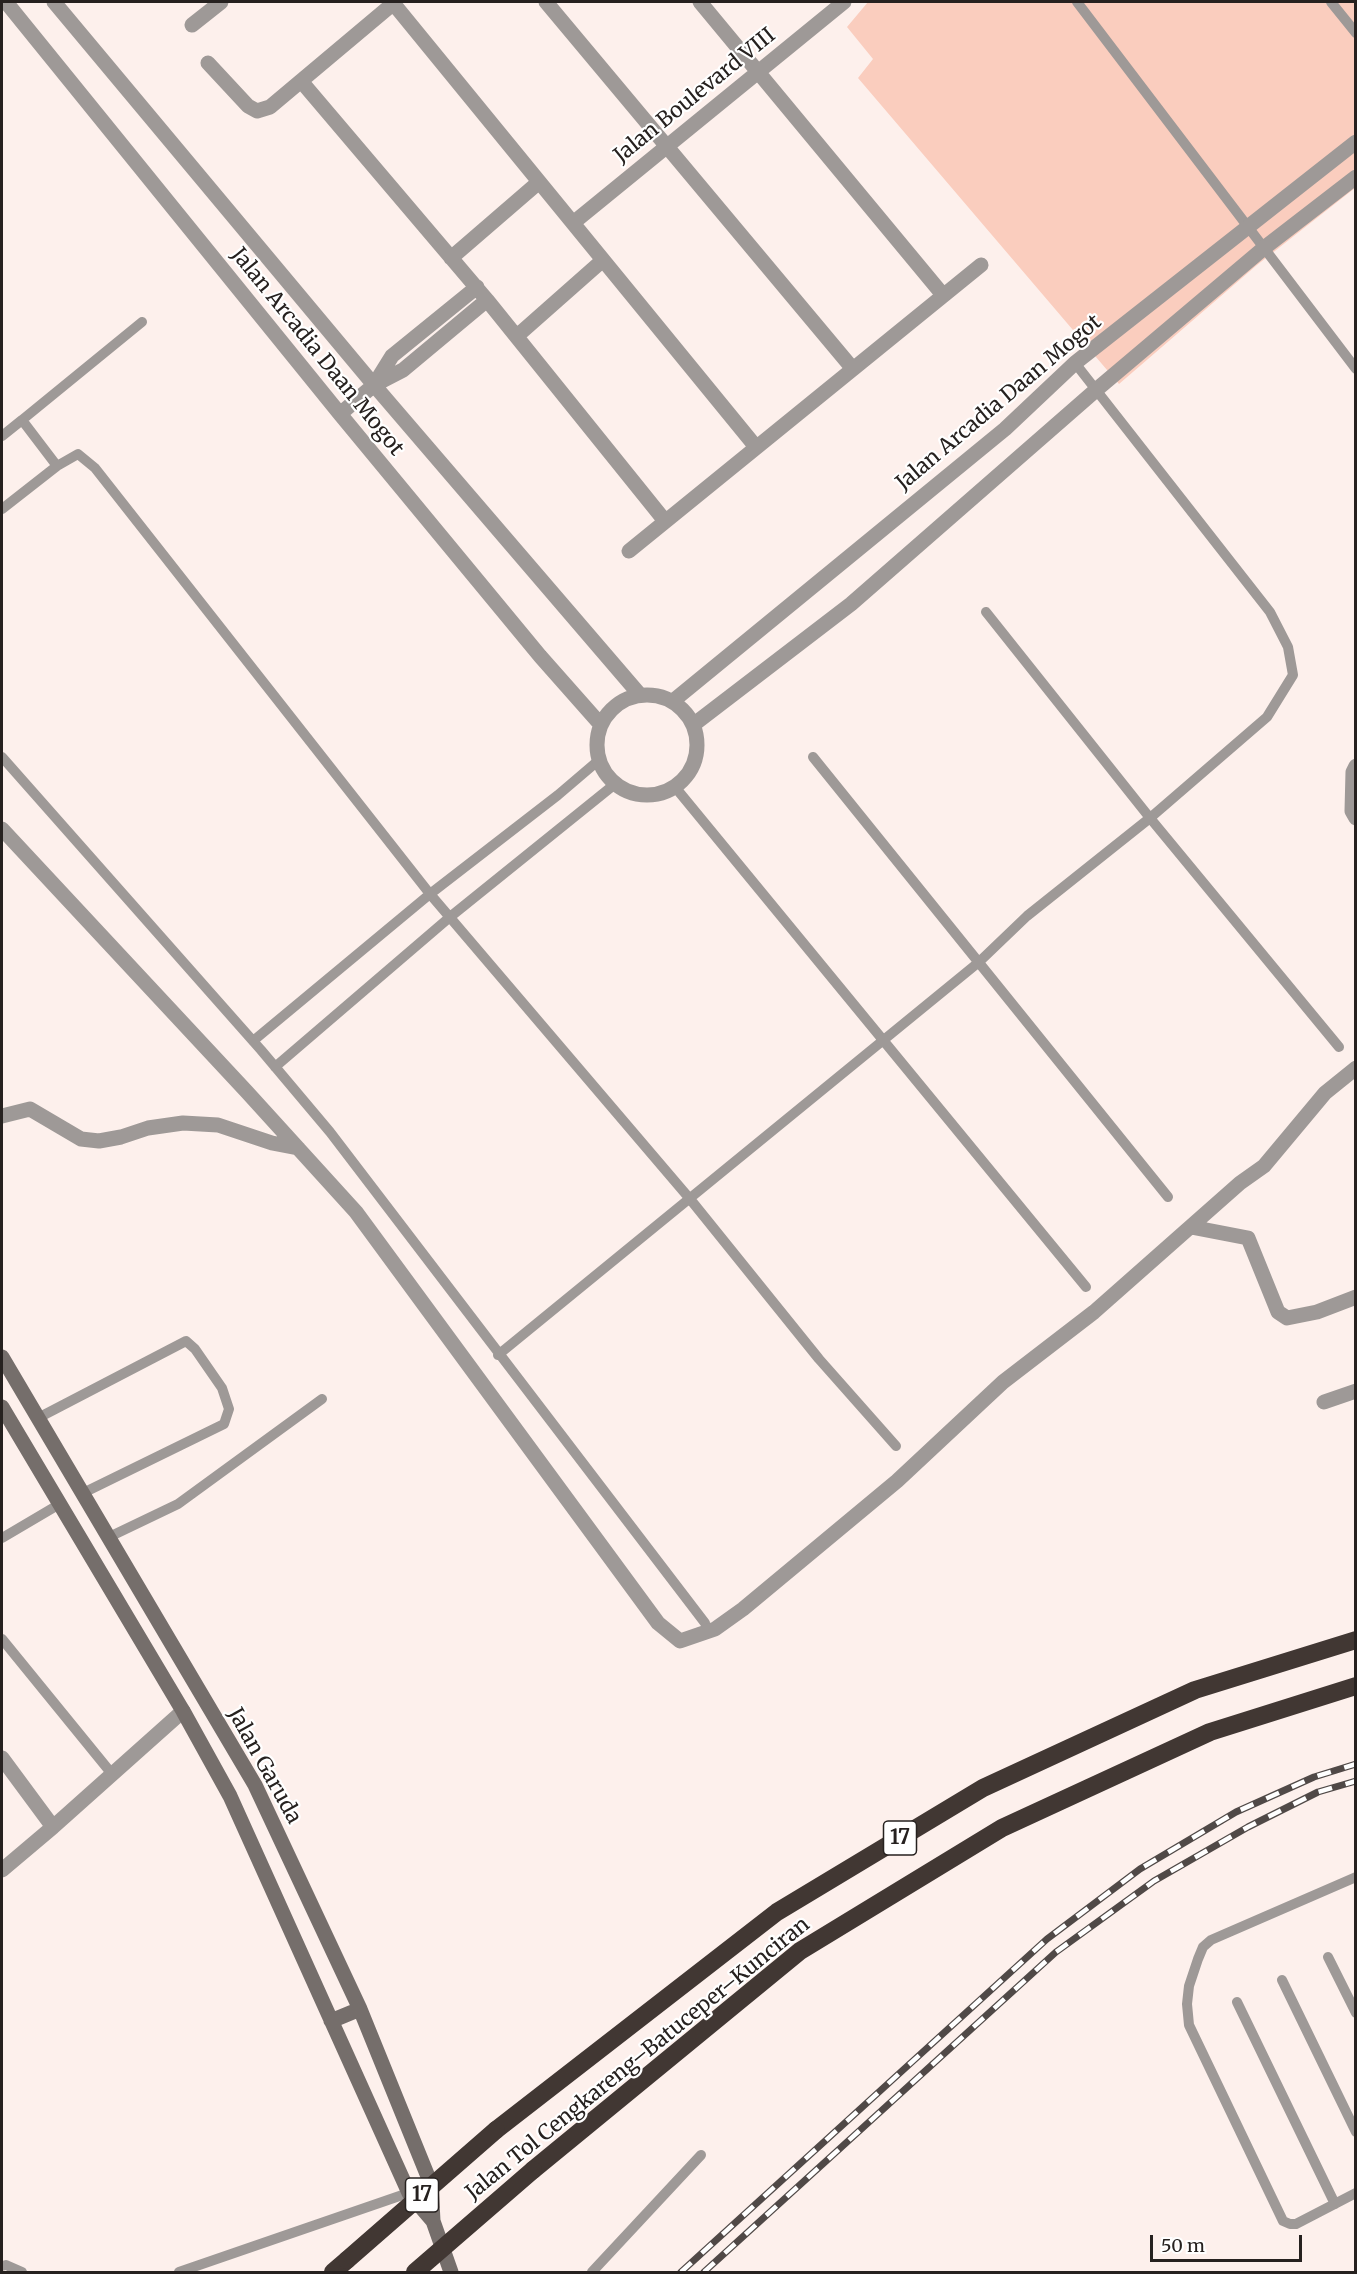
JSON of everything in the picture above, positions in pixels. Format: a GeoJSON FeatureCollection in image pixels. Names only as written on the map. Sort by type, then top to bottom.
{"type":"FeatureCollection","features":[{"type":"Feature","properties":{"kind":"highway","name":"Jalan Tol Cengkareng–Batuceper–Kunciran"},"geometry":{"type":"LineString","coordinates":[[340,2266],[496,2130],[777,1912],[983,1788],[1195,1690],[1356,1640]]}},
{"type":"Feature","properties":{"kind":"highway","name":"Jalan Tol Cengkareng–Batuceper–Kunciran"},"geometry":{"type":"LineString","coordinates":[[414,2272],[533,2170],[800,1951],[1002,1828],[1210,1732],[1356,1686]]}},
{"type":"Feature","properties":{"kind":"main road","name":"Jalan Garuda"},"geometry":{"type":"LineString","coordinates":[[2,1357],[255,1785],[360,2009],[430,2184],[433,2221],[451,2272]]}},
{"type":"Feature","properties":{"kind":"main road","name":"Jalan Garuda"},"geometry":{"type":"LineString","coordinates":[[2,1407],[58,1505],[183,1711],[230,1796],[409,2193],[433,2221]]}},
{"type":"Feature","properties":{"kind":"main road"},"geometry":{"type":"LineString","coordinates":[[15,1430],[38,1418]]}},
{"type":"Feature","properties":{"kind":"main road"},"geometry":{"type":"LineString","coordinates":[[58,1505],[81,1494]]}},
{"type":"Feature","properties":{"kind":"main road"},"geometry":{"type":"LineString","coordinates":[[230,1796],[255,1785]]}},
{"type":"Feature","properties":{"kind":"main road"},"geometry":{"type":"LineString","coordinates":[[331,2020],[360,2009]]}},
{"type":"Feature","properties":{"kind":"street","name":"Jalan Arcadia Daan Mogot"},"geometry":{"type":"LineString","coordinates":[[6,2],[340,414],[540,656],[601,725]]}},
{"type":"Feature","properties":{"kind":"street","name":"Jalan Arcadia Daan Mogot"},"geometry":{"type":"LineString","coordinates":[[54,2],[374,386],[640,694]]}},
{"type":"Feature","properties":{"kind":"street"},"geometry":{"type":"LineString","coordinates":[[192,25],[221,2]]}},
{"type":"Feature","properties":{"kind":"street"},"geometry":{"type":"LineString","coordinates":[[208,63],[248,106],[256,111],[270,107],[394,2],[756,447]]}},
{"type":"Feature","properties":{"kind":"street"},"geometry":{"type":"LineString","coordinates":[[546,2],[853,369]]}},
{"type":"Feature","properties":{"kind":"street"},"geometry":{"type":"LineString","coordinates":[[700,2],[944,295]]}},
{"type":"Feature","properties":{"kind":"street","name":"Jalan Boulevard VIII"},"geometry":{"type":"LineString","coordinates":[[573,223],[844,2]]}},
{"type":"Feature","properties":{"kind":"street"},"geometry":{"type":"LineString","coordinates":[[301,81],[477,287],[665,521]]}},
{"type":"Feature","properties":{"kind":"street","name":"Jalan Arcadia Daan Mogot"},"geometry":{"type":"LineString","coordinates":[[673,702],[1005,429],[1075,363],[1356,142]]}},
{"type":"Feature","properties":{"kind":"street"},"geometry":{"type":"LineString","coordinates":[[693,725],[850,604],[1096,390],[1264,248],[1356,177]]}},
{"type":"Feature","properties":{"kind":"street"},"geometry":{"type":"LineString","coordinates":[[451,258],[539,182]]}},
{"type":"Feature","properties":{"kind":"street"},"geometry":{"type":"LineString","coordinates":[[517,336],[603,260]]}},
{"type":"Feature","properties":{"kind":"street"},"geometry":{"type":"LineString","coordinates":[[629,551],[981,265]]}},
{"type":"Feature","properties":{"kind":"street"},"geometry":{"type":"LineString","coordinates":[[374,386],[392,356],[477,287]]}},
{"type":"Feature","properties":{"kind":"street"},"geometry":{"type":"LineString","coordinates":[[340,414],[374,386],[403,370],[487,300]]}},
{"type":"Feature","properties":{"kind":"street"},"geometry":{"type":"LineString","coordinates":[[421,333],[432,346]]}},
{"type":"Feature","properties":{"kind":"street"},"geometry":{"type":"LineString","coordinates":[[640,694],[657,695],[673,702],[685,712],[693,725],[698,748],[691,770],[675,787],[656,795],[634,794],[615,784],[599,760],[597,742],[601,725],[610,710],[624,700],[640,694]]}},
{"type":"Feature","properties":{"kind":"street"},"geometry":{"type":"LineString","coordinates":[[1356,766],[1353,772],[1352,811],[1356,818]]}},
{"type":"Feature","properties":{"kind":"street"},"geometry":{"type":"LineString","coordinates":[[2,829],[356,1212],[658,1623],[680,1641],[715,1629],[743,1609],[897,1481],[1004,1382],[1094,1312],[1264,1166],[1325,1093],[1356,1068]]}},
{"type":"Feature","properties":{"kind":"street"},"geometry":{"type":"LineString","coordinates":[[2,1116],[30,1109],[81,1139],[99,1141],[148,1128],[183,1123],[218,1125],[285,1147],[298,1148]]}},
{"type":"Feature","properties":{"kind":"street"},"geometry":{"type":"LineString","coordinates":[[1191,1227],[1248,1238],[1278,1312],[1287,1318],[1317,1312],[1356,1298]]}},
{"type":"Feature","properties":{"kind":"street"},"geometry":{"type":"LineString","coordinates":[[1324,1401],[1356,1391]]}},
{"type":"Feature","properties":{"kind":"street"},"geometry":{"type":"LineString","coordinates":[[2,1870],[183,1711]]}},
{"type":"Feature","properties":{"kind":"street"},"geometry":{"type":"LineString","coordinates":[[2,1758],[53,1827]]}},
{"type":"Feature","properties":{"kind":"lane"},"geometry":{"type":"LineString","coordinates":[[1077,2],[1356,369]]}},
{"type":"Feature","properties":{"kind":"lane"},"geometry":{"type":"LineString","coordinates":[[1331,2],[1356,33]]}},
{"type":"Feature","properties":{"kind":"lane"},"geometry":{"type":"LineString","coordinates":[[2,436],[142,322]]}},
{"type":"Feature","properties":{"kind":"lane"},"geometry":{"type":"LineString","coordinates":[[498,1354],[979,962],[1027,916],[1150,818],[1267,717],[1293,675],[1288,647],[1270,612],[1075,363]]}},
{"type":"Feature","properties":{"kind":"lane"},"geometry":{"type":"LineString","coordinates":[[22,420],[57,466]]}},
{"type":"Feature","properties":{"kind":"lane"},"geometry":{"type":"LineString","coordinates":[[2,509],[57,466],[78,454],[95,468],[430,894],[690,1199],[819,1359],[896,1446]]}},
{"type":"Feature","properties":{"kind":"lane"},"geometry":{"type":"LineString","coordinates":[[987,612],[1150,818],[1339,1047]]}},
{"type":"Feature","properties":{"kind":"lane"},"geometry":{"type":"LineString","coordinates":[[2,757],[253,1041],[330,1132],[705,1623]]}},
{"type":"Feature","properties":{"kind":"lane"},"geometry":{"type":"LineString","coordinates":[[813,757],[1168,1197]]}},
{"type":"Feature","properties":{"kind":"lane"},"geometry":{"type":"LineString","coordinates":[[253,1041],[430,894],[558,795],[599,760]]}},
{"type":"Feature","properties":{"kind":"lane"},"geometry":{"type":"LineString","coordinates":[[275,1067],[450,917],[615,784]]}},
{"type":"Feature","properties":{"kind":"lane"},"geometry":{"type":"LineString","coordinates":[[675,787],[1086,1287]]}},
{"type":"Feature","properties":{"kind":"lane"},"geometry":{"type":"LineString","coordinates":[[38,1418],[186,1341],[195,1349],[222,1388],[229,1409],[224,1424],[81,1494]]}},
{"type":"Feature","properties":{"kind":"lane"},"geometry":{"type":"LineString","coordinates":[[107,1538],[178,1504],[322,1399]]}},
{"type":"Feature","properties":{"kind":"lane"},"geometry":{"type":"LineString","coordinates":[[2,1538],[58,1505]]}},
{"type":"Feature","properties":{"kind":"lane"},"geometry":{"type":"LineString","coordinates":[[2,1639],[112,1774]]}},
{"type":"Feature","properties":{"kind":"lane"},"geometry":{"type":"LineString","coordinates":[[1356,1877],[1211,1940],[1203,1947],[1198,1959],[1187,2004],[1189,2025],[1283,2221],[1296,2224],[1356,2193]]}},
{"type":"Feature","properties":{"kind":"lane"},"geometry":{"type":"LineString","coordinates":[[1328,1957],[1356,2013]]}},
{"type":"Feature","properties":{"kind":"lane"},"geometry":{"type":"LineString","coordinates":[[1282,1980],[1356,2132]]}},
{"type":"Feature","properties":{"kind":"lane"},"geometry":{"type":"LineString","coordinates":[[1237,2002],[1335,2204]]}},
{"type":"Feature","properties":{"kind":"lane"},"geometry":{"type":"LineString","coordinates":[[592,2272],[701,2155]]}},
{"type":"Feature","properties":{"kind":"lane"},"geometry":{"type":"LineString","coordinates":[[179,2272],[430,2184]]}},
{"type":"Feature","properties":{"kind":"lane"},"geometry":{"type":"LineString","coordinates":[[2,2266],[6,2265],[22,2272]]}},
{"type":"Feature","properties":{"kind":"shaded area"},"geometry":{"type":"Polygon","coordinates":[[[868,2],[1355,2],[1355,188],[1257,265],[1119,384],[858,78],[873,59],[847,27],[868,2]]]}},
{"type":"Feature","properties":{"kind":"railway"},"geometry":{"type":"LineString","coordinates":[[681,2272],[1047,1939],[1140,1869],[1236,1812],[1314,1777],[1356,1764]]}},
{"type":"Feature","properties":{"kind":"railway"},"geometry":{"type":"LineString","coordinates":[[704,2272],[1056,1952],[1154,1881],[1248,1827],[1318,1792],[1356,1781]]}}]}
